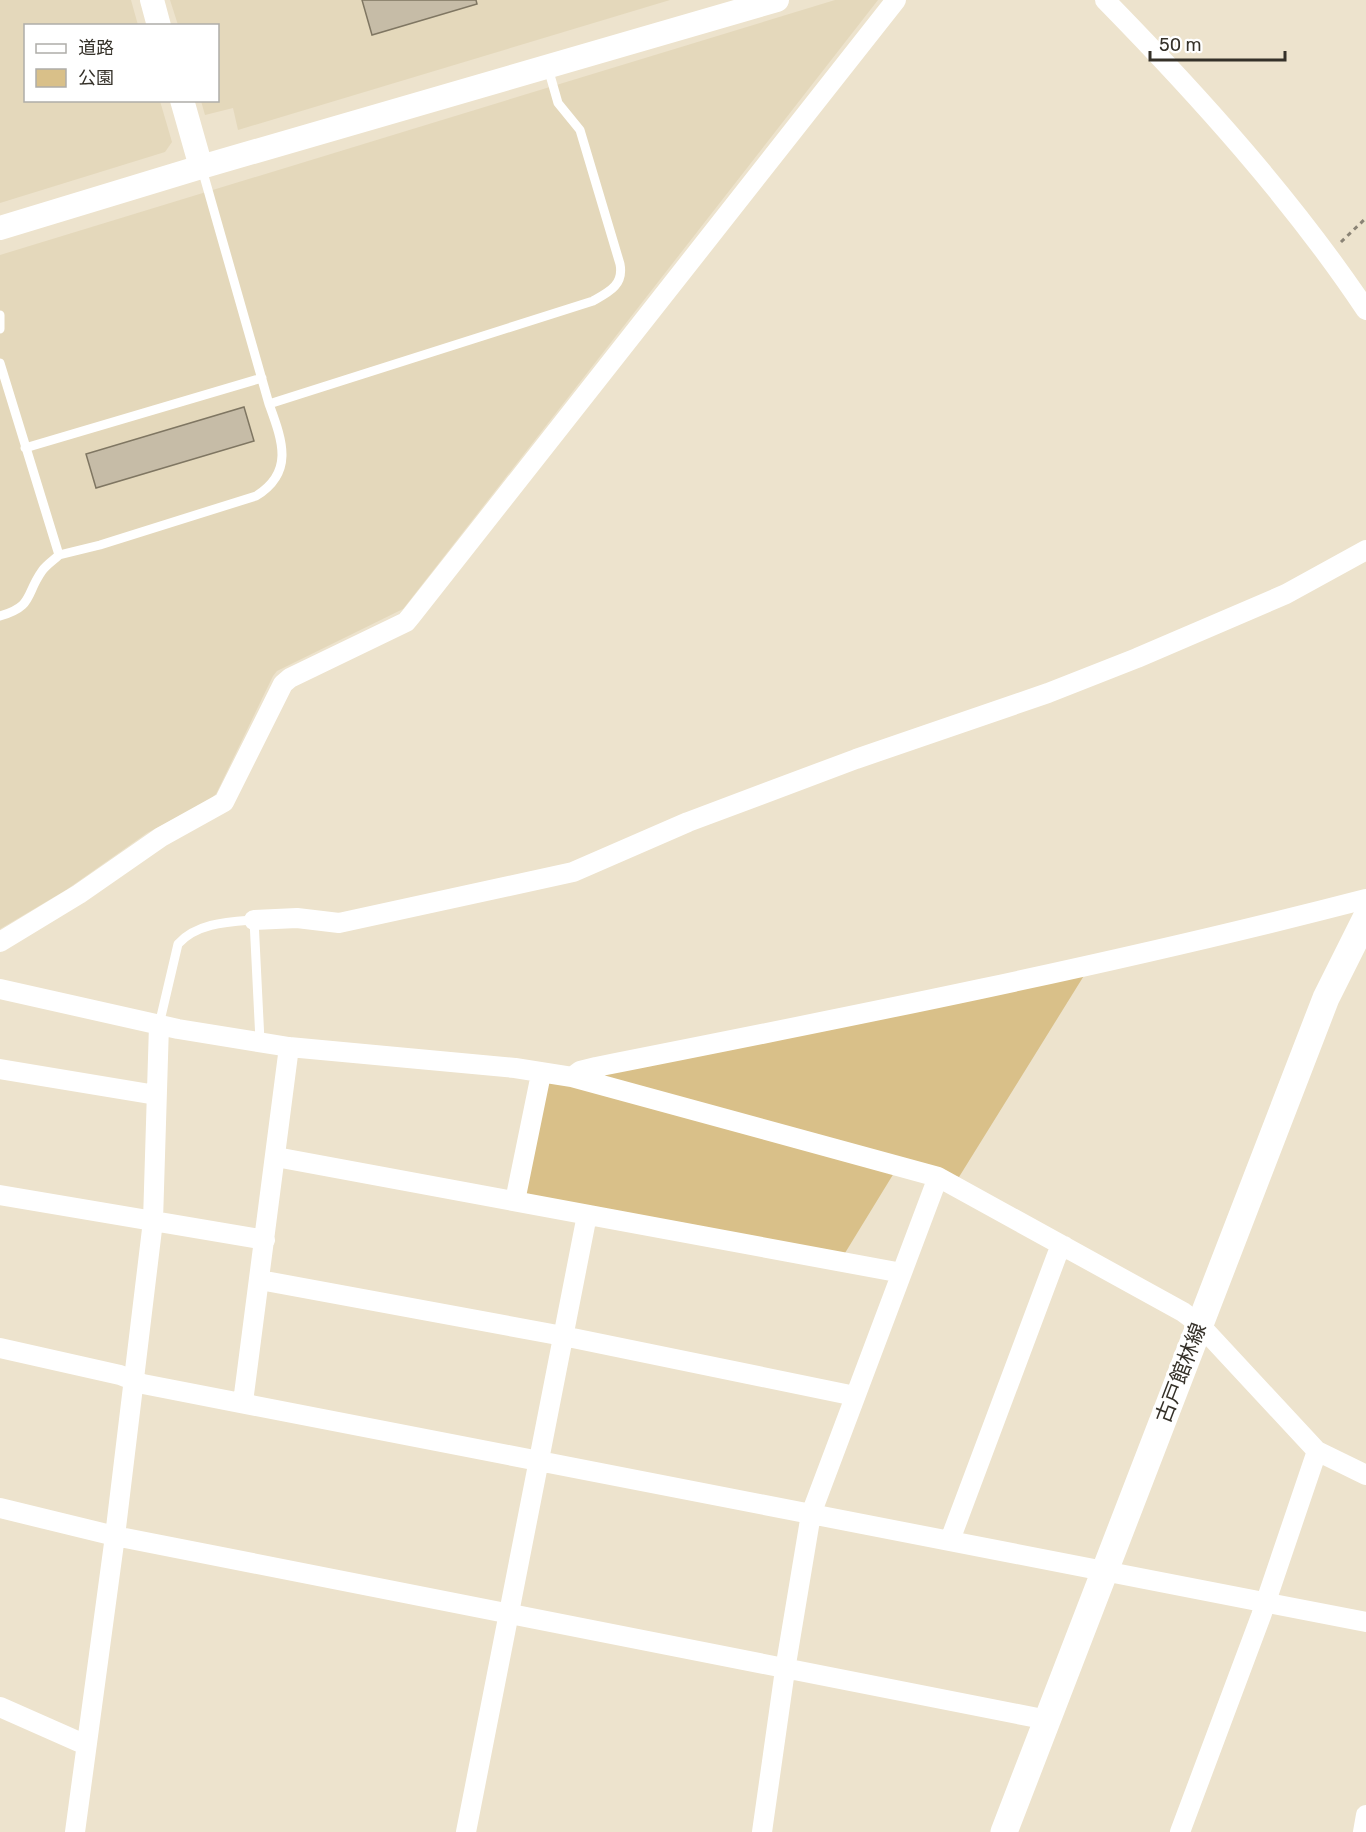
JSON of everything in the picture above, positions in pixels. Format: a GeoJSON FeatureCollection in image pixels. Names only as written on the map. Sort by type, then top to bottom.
{"type":"FeatureCollection","features":[{"type":"Feature","properties":{"kind":"main road","name":"古戸館林線"},"geometry":{"type":"LineString","coordinates":[[1004,1832],[1326,998],[1366,918]]}},
{"type":"Feature","properties":{"kind":"street"},"geometry":{"type":"LineString","coordinates":[[152,0],[158,24]]}},
{"type":"Feature","properties":{"kind":"street"},"geometry":{"type":"LineString","coordinates":[[0,228],[201,167],[777,0]]}},
{"type":"Feature","properties":{"kind":"street"},"geometry":{"type":"LineString","coordinates":[[0,942],[79,894],[161,837],[224,802],[283,684],[290,678],[406,622],[896,0]]}},
{"type":"Feature","properties":{"kind":"street"},"geometry":{"type":"LineString","coordinates":[[1105,0],[1166,63],[1329,254],[1366,310]]}},
{"type":"Feature","properties":{"kind":"street"},"geometry":{"type":"LineString","coordinates":[[183,102],[201,167]]}},
{"type":"Feature","properties":{"kind":"street"},"geometry":{"type":"LineString","coordinates":[[254,920],[297,918],[339,923],[573,872],[710,814],[957,723],[1048,693],[1137,658],[1287,594],[1366,550]]}},
{"type":"Feature","properties":{"kind":"street"},"geometry":{"type":"LineString","coordinates":[[572,1077],[580,1071],[596,1067],[944,998],[1366,899]]}},
{"type":"Feature","properties":{"kind":"street"},"geometry":{"type":"LineString","coordinates":[[0,988],[159,1025],[289,1047],[515,1068],[541,1074],[572,1077],[938,1177],[1183,1312],[1199,1324],[1317,1451],[1366,1475]]}},
{"type":"Feature","properties":{"kind":"street"},"geometry":{"type":"LineString","coordinates":[[75,1832],[116,1536],[153,1221],[159,1025]]}},
{"type":"Feature","properties":{"kind":"street"},"geometry":{"type":"LineString","coordinates":[[243,1402],[289,1047]]}},
{"type":"Feature","properties":{"kind":"street"},"geometry":{"type":"LineString","coordinates":[[0,1069],[156,1095]]}},
{"type":"Feature","properties":{"kind":"street"},"geometry":{"type":"LineString","coordinates":[[515,1201],[541,1074]]}},
{"type":"Feature","properties":{"kind":"street"},"geometry":{"type":"LineString","coordinates":[[276,1157],[902,1273]]}},
{"type":"Feature","properties":{"kind":"street"},"geometry":{"type":"LineString","coordinates":[[762,1832],[785,1670],[811,1514],[938,1177]]}},
{"type":"Feature","properties":{"kind":"street"},"geometry":{"type":"LineString","coordinates":[[0,1195],[265,1240]]}},
{"type":"Feature","properties":{"kind":"street"},"geometry":{"type":"LineString","coordinates":[[466,1832],[587,1215]]}},
{"type":"Feature","properties":{"kind":"street"},"geometry":{"type":"LineString","coordinates":[[950,1540],[1057,1255],[1064,1246]]}},
{"type":"Feature","properties":{"kind":"street"},"geometry":{"type":"LineString","coordinates":[[260,1280],[563,1336],[855,1396]]}},
{"type":"Feature","properties":{"kind":"street"},"geometry":{"type":"LineString","coordinates":[[0,1348],[120,1375],[133,1380],[539,1462],[1366,1622]]}},
{"type":"Feature","properties":{"kind":"street"},"geometry":{"type":"LineString","coordinates":[[1180,1832],[1266,1602],[1317,1451]]}},
{"type":"Feature","properties":{"kind":"street"},"geometry":{"type":"LineString","coordinates":[[0,1508],[116,1536],[785,1670],[1048,1720]]}},
{"type":"Feature","properties":{"kind":"street"},"geometry":{"type":"LineString","coordinates":[[0,1707],[86,1745]]}},
{"type":"Feature","properties":{"kind":"street"},"geometry":{"type":"LineString","coordinates":[[1363,1832],[1366,1815]]}},
{"type":"Feature","properties":{"kind":"lane"},"geometry":{"type":"LineString","coordinates":[[269,404],[593,301],[619,283],[622,274],[620,264],[580,130],[558,103],[548,68]]}},
{"type":"Feature","properties":{"kind":"lane"},"geometry":{"type":"LineString","coordinates":[[0,616],[17,611],[28,602],[42,570],[59,555],[100,545],[256,496],[268,489],[277,477],[283,458],[279,431],[269,404],[201,167]]}},
{"type":"Feature","properties":{"kind":"lane"},"geometry":{"type":"LineString","coordinates":[[0,315],[0,329]]}},
{"type":"Feature","properties":{"kind":"lane"},"geometry":{"type":"LineString","coordinates":[[0,363],[59,555]]}},
{"type":"Feature","properties":{"kind":"lane"},"geometry":{"type":"LineString","coordinates":[[25,448],[262,378]]}},
{"type":"Feature","properties":{"kind":"lane"},"geometry":{"type":"LineString","coordinates":[[159,1025],[178,944],[183,939],[214,924],[254,920],[260,1041]]}},
{"type":"Feature","properties":{"kind":"path"},"geometry":{"type":"LineString","coordinates":[[1329,254],[1366,218]]}},
{"type":"Feature","properties":{"kind":"shaded area"},"geometry":{"type":"Polygon","coordinates":[[[0,0],[131,0],[138,24],[24,24],[24,102],[160,102],[172,142],[165,152],[0,203],[0,0]]]}},
{"type":"Feature","properties":{"kind":"shaded area"},"geometry":{"type":"Polygon","coordinates":[[[170,0],[670,0],[238,130],[233,108],[205,115],[201,102],[219,102],[219,24],[178,24],[170,0]]]}},
{"type":"Feature","properties":{"kind":"shaded area"},"geometry":{"type":"Polygon","coordinates":[[[835,0],[878,0],[403,609],[277,671],[216,794],[208,801],[147,833],[66,890],[0,929],[0,255],[835,0]]]}},
{"type":"Feature","properties":{"kind":"green space"},"geometry":{"type":"Polygon","coordinates":[[[1085,974],[959,1177],[592,1074],[1085,974]]]}},
{"type":"Feature","properties":{"kind":"green space"},"geometry":{"type":"Polygon","coordinates":[[[549,1082],[575,1085],[894,1173],[845,1253],[521,1202],[549,1082]]]}},
{"type":"Feature","properties":{"kind":"building"},"geometry":{"type":"Polygon","coordinates":[[[362,0],[476,0],[477,4],[372,35],[362,0]]]}},
{"type":"Feature","properties":{"kind":"building"},"geometry":{"type":"Polygon","coordinates":[[[244,407],[254,441],[96,488],[86,454],[244,407]]]}}]}
